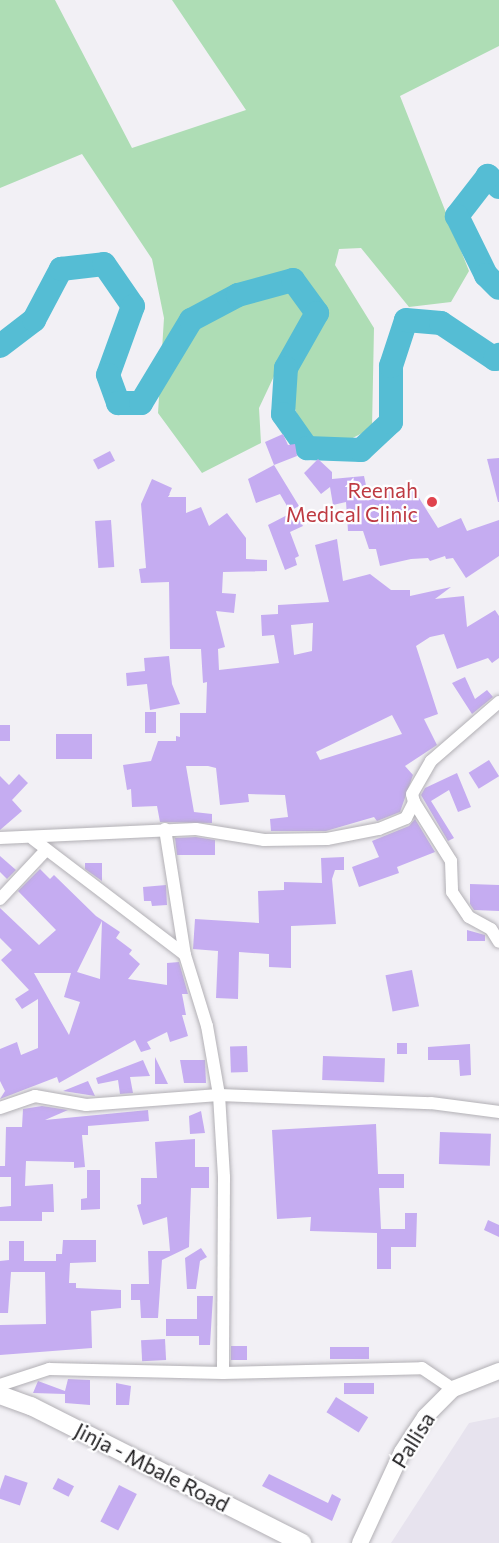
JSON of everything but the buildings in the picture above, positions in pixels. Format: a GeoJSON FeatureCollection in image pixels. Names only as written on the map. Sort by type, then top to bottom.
{"type":"FeatureCollection","features":[{"type":"Feature","properties":{"kind":"main road","name":"Pallisa"},"geometry":{"type":"LineString","coordinates":[[360,1543],[412,1434],[453,1389],[499,1371]]}},
{"type":"Feature","properties":{"kind":"main road","name":"Jinja - Mbale Road"},"geometry":{"type":"LineString","coordinates":[[0,1395],[31,1406],[302,1543]]}},
{"type":"Feature","properties":{"kind":"street"},"geometry":{"type":"LineString","coordinates":[[499,702],[432,760],[412,794],[414,802],[451,861],[452,892],[468,917],[491,929],[499,942]]}},
{"type":"Feature","properties":{"kind":"street"},"geometry":{"type":"LineString","coordinates":[[0,838],[33,839],[165,829],[204,830],[264,840],[327,839],[379,829],[406,818],[414,802]]}},
{"type":"Feature","properties":{"kind":"street"},"geometry":{"type":"LineString","coordinates":[[165,829],[185,955],[207,1026],[219,1095],[224,1177],[223,1373]]}},
{"type":"Feature","properties":{"kind":"street"},"geometry":{"type":"LineString","coordinates":[[33,839],[45,851],[185,955]]}},
{"type":"Feature","properties":{"kind":"street"},"geometry":{"type":"LineString","coordinates":[[0,899],[45,851]]}},
{"type":"Feature","properties":{"kind":"street"},"geometry":{"type":"LineString","coordinates":[[0,1108],[35,1096],[86,1105],[219,1095],[431,1103],[499,1112]]}},
{"type":"Feature","properties":{"kind":"street"},"geometry":{"type":"LineString","coordinates":[[0,1385],[49,1369],[108,1368],[223,1373],[422,1368],[453,1389]]}},
{"type":"Feature","properties":{"kind":"shaded area"},"geometry":{"type":"Polygon","coordinates":[[[499,1417],[499,1543],[391,1543],[469,1423],[499,1417]]]}},
{"type":"Feature","properties":{"kind":"green space"},"geometry":{"type":"Polygon","coordinates":[[[0,0],[55,0],[132,148],[246,110],[172,0],[499,0],[499,46],[400,96],[469,271],[451,302],[409,307],[361,248],[339,249],[335,265],[374,328],[372,428],[345,442],[318,441],[303,430],[292,401],[290,374],[315,328],[299,323],[259,408],[261,443],[202,473],[158,413],[164,318],[152,259],[82,154],[0,188],[0,0]]]}},
{"type":"Feature","properties":{"kind":"waterway"},"geometry":{"type":"LineString","coordinates":[[499,187],[488,176],[457,216],[486,275],[499,288]]}},
{"type":"Feature","properties":{"kind":"waterway"},"geometry":{"type":"LineString","coordinates":[[0,346],[34,320],[61,269],[104,264],[133,306],[108,375],[118,403],[141,403],[191,320],[238,295],[293,280],[317,313],[286,368],[283,414],[307,448],[361,450],[391,422],[391,366],[406,320],[441,323],[495,359],[499,355]]}},
{"type":"Feature","properties":{"kind":"place","name":"Reenah Medical Clinic"},"geometry":{"type":"Point","coordinates":[432,502]}}]}
